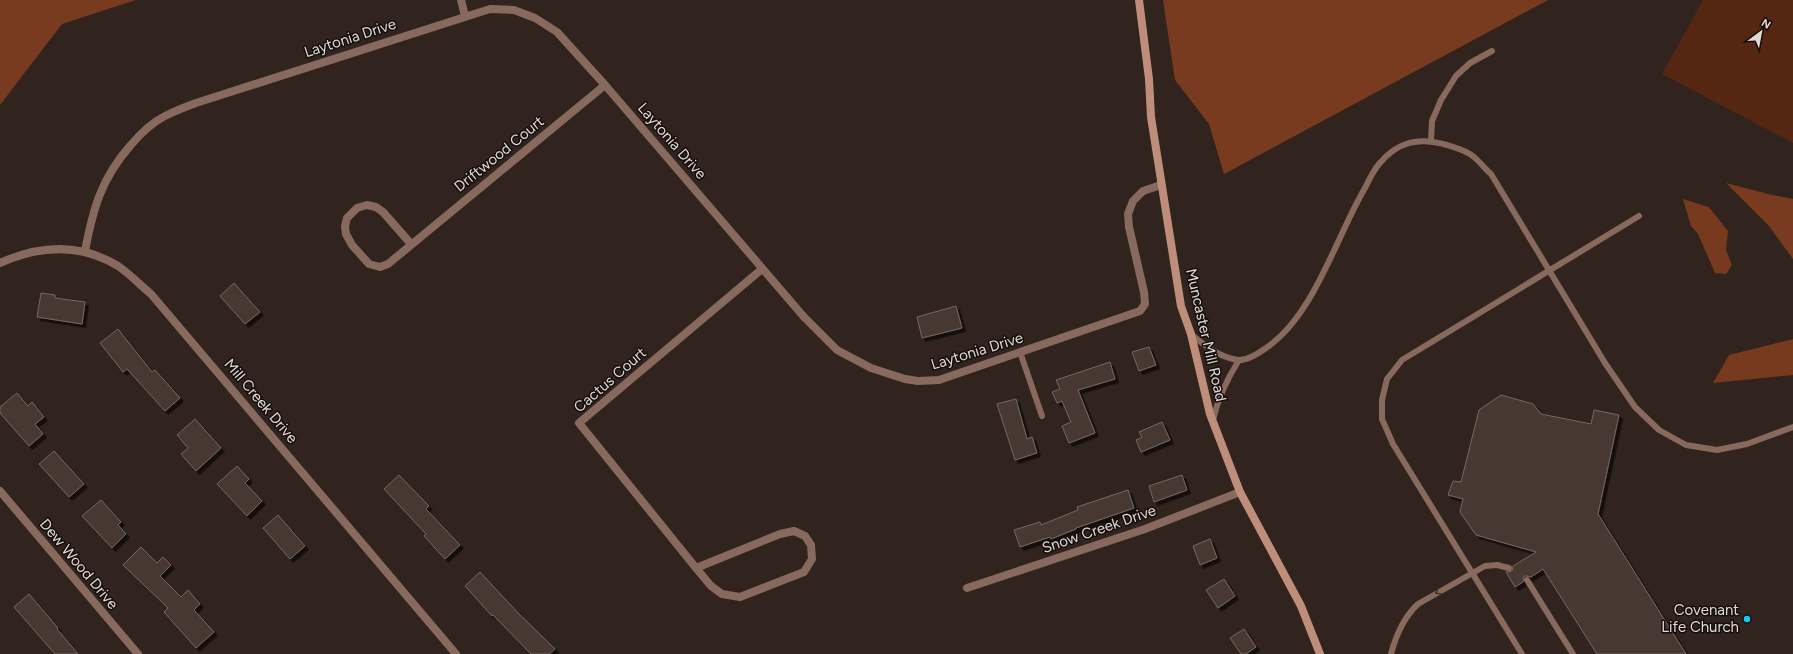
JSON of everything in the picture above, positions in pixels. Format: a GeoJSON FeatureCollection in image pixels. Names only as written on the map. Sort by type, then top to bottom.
{"type":"FeatureCollection","features":[{"type":"Feature","properties":{"kind":"main road","name":"Muncaster Mill Road"},"geometry":{"type":"LineString","coordinates":[[1140,0],[1149,79],[1151,117],[1182,306],[1191,334],[1213,422],[1240,492],[1301,606],[1320,654]]}},
{"type":"Feature","properties":{"kind":"street"},"geometry":{"type":"LineString","coordinates":[[461,0],[466,16]]}},
{"type":"Feature","properties":{"kind":"street","name":"Laytonia Drive"},"geometry":{"type":"LineString","coordinates":[[85,251],[94,208],[106,179],[121,156],[141,133],[164,117],[196,102],[490,9],[514,10],[535,18],[557,32],[605,85],[795,308],[837,350],[871,368],[905,380],[939,380],[1140,311],[1145,304],[1144,292],[1129,227],[1128,214],[1133,201],[1144,191],[1162,186]]}},
{"type":"Feature","properties":{"kind":"street","name":"Driftwood Court"},"geometry":{"type":"LineString","coordinates":[[411,244],[383,212],[376,207],[367,206],[357,208],[347,218],[345,226],[346,234],[352,245],[369,264],[380,267],[388,264],[605,85]]}},
{"type":"Feature","properties":{"kind":"street","name":"Mill Creek Drive"},"geometry":{"type":"LineString","coordinates":[[0,263],[14,257],[50,249],[85,251],[118,266],[151,294],[456,654]]}},
{"type":"Feature","properties":{"kind":"street","name":"Cactus Court"},"geometry":{"type":"LineString","coordinates":[[696,568],[780,534],[794,531],[805,536],[811,545],[812,559],[804,572],[740,597],[722,594],[711,586],[696,568],[579,422],[762,269]]}},
{"type":"Feature","properties":{"kind":"street","name":"Dew Wood Drive"},"geometry":{"type":"LineString","coordinates":[[0,491],[138,654]]}},
{"type":"Feature","properties":{"kind":"street","name":"Snow Creek Drive"},"geometry":{"type":"LineString","coordinates":[[967,588],[1145,529],[1240,492]]}},
{"type":"Feature","properties":{"kind":"lane"},"geometry":{"type":"LineString","coordinates":[[1431,140],[1432,121],[1441,100],[1456,76],[1470,63],[1492,51]]}},
{"type":"Feature","properties":{"kind":"lane"},"geometry":{"type":"LineString","coordinates":[[1213,422],[1216,404],[1231,372],[1239,360],[1260,352],[1279,340],[1300,314],[1325,270],[1359,198],[1379,164],[1398,148],[1415,141],[1431,140],[1461,149],[1474,157],[1491,174],[1605,363],[1635,407],[1659,430],[1686,445],[1717,450],[1748,444],[1793,427]]}},
{"type":"Feature","properties":{"kind":"lane"},"geometry":{"type":"LineString","coordinates":[[1519,653],[1472,572],[1393,444],[1382,419],[1382,400],[1387,379],[1402,360],[1639,216]]}},
{"type":"Feature","properties":{"kind":"lane"},"geometry":{"type":"LineString","coordinates":[[1191,334],[1214,352],[1239,360]]}},
{"type":"Feature","properties":{"kind":"lane"},"geometry":{"type":"LineString","coordinates":[[1020,352],[1042,416]]}},
{"type":"Feature","properties":{"kind":"lane"},"geometry":{"type":"LineString","coordinates":[[1393,652],[1402,624],[1414,608],[1472,572],[1485,566],[1497,565],[1509,568]]}},
{"type":"Feature","properties":{"kind":"lane"},"geometry":{"type":"LineString","coordinates":[[1527,580],[1573,654]]}},
{"type":"Feature","properties":{"kind":"shaded area"},"geometry":{"type":"Polygon","coordinates":[[[0,0],[136,0],[62,24],[0,105],[0,0]]]}},
{"type":"Feature","properties":{"kind":"shaded area"},"geometry":{"type":"Polygon","coordinates":[[[1163,0],[1548,0],[1224,174],[1209,124],[1175,80],[1163,0]]]}},
{"type":"Feature","properties":{"kind":"shaded area"},"geometry":{"type":"Polygon","coordinates":[[[1703,0],[1793,0],[1793,143],[1662,74],[1703,0]]]}},
{"type":"Feature","properties":{"kind":"shaded area"},"geometry":{"type":"Polygon","coordinates":[[[1726,183],[1793,199],[1793,259],[1769,226],[1726,183]]]}},
{"type":"Feature","properties":{"kind":"shaded area"},"geometry":{"type":"Polygon","coordinates":[[[1683,199],[1709,207],[1728,231],[1726,250],[1732,265],[1726,274],[1715,273],[1698,234],[1691,226],[1683,199]]]}},
{"type":"Feature","properties":{"kind":"shaded area"},"geometry":{"type":"Polygon","coordinates":[[[1793,339],[1793,375],[1713,383],[1729,355],[1793,339]]]}},
{"type":"Feature","properties":{"kind":"building"},"geometry":{"type":"Polygon","coordinates":[[[234,283],[260,312],[245,324],[220,296],[234,283]]]}},
{"type":"Feature","properties":{"kind":"building"},"geometry":{"type":"Polygon","coordinates":[[[41,293],[55,295],[55,298],[85,302],[82,324],[37,317],[41,293]]]}},
{"type":"Feature","properties":{"kind":"building"},"geometry":{"type":"Polygon","coordinates":[[[956,306],[962,328],[922,338],[917,317],[956,306]]]}},
{"type":"Feature","properties":{"kind":"building"},"geometry":{"type":"Polygon","coordinates":[[[118,329],[152,372],[155,370],[180,398],[165,411],[127,369],[123,372],[100,343],[118,329]]]}},
{"type":"Feature","properties":{"kind":"building"},"geometry":{"type":"Polygon","coordinates":[[[1149,347],[1156,365],[1139,371],[1132,352],[1149,347]]]}},
{"type":"Feature","properties":{"kind":"building"},"geometry":{"type":"Polygon","coordinates":[[[1110,362],[1115,379],[1078,390],[1095,433],[1069,443],[1062,426],[1071,422],[1062,401],[1057,403],[1052,392],[1060,389],[1056,380],[1110,362]]]}},
{"type":"Feature","properties":{"kind":"building"},"geometry":{"type":"Polygon","coordinates":[[[17,393],[28,406],[32,402],[44,417],[35,424],[43,434],[29,446],[0,413],[0,407],[17,393]]]}},
{"type":"Feature","properties":{"kind":"building"},"geometry":{"type":"Polygon","coordinates":[[[1501,395],[1533,404],[1541,414],[1591,424],[1594,410],[1619,415],[1598,514],[1686,654],[1597,654],[1543,569],[1531,577],[1524,576],[1523,582],[1515,587],[1506,572],[1512,571],[1513,566],[1536,552],[1476,535],[1460,512],[1463,499],[1448,495],[1453,481],[1461,482],[1479,410],[1501,395]]]}},
{"type":"Feature","properties":{"kind":"building"},"geometry":{"type":"Polygon","coordinates":[[[1016,399],[1027,439],[1032,437],[1037,453],[1015,460],[997,404],[1016,399]]]}},
{"type":"Feature","properties":{"kind":"building"},"geometry":{"type":"Polygon","coordinates":[[[195,419],[221,448],[196,471],[181,454],[188,448],[177,435],[195,419]]]}},
{"type":"Feature","properties":{"kind":"building"},"geometry":{"type":"Polygon","coordinates":[[[1162,422],[1170,440],[1141,452],[1136,440],[1142,437],[1139,432],[1162,422]]]}},
{"type":"Feature","properties":{"kind":"building"},"geometry":{"type":"Polygon","coordinates":[[[54,451],[84,484],[69,497],[39,464],[54,451]]]}},
{"type":"Feature","properties":{"kind":"building"},"geometry":{"type":"Polygon","coordinates":[[[237,466],[249,479],[245,483],[262,501],[247,516],[217,484],[237,466]]]}},
{"type":"Feature","properties":{"kind":"building"},"geometry":{"type":"Polygon","coordinates":[[[399,475],[429,506],[426,509],[460,545],[445,559],[424,536],[426,534],[384,489],[399,475]]]}},
{"type":"Feature","properties":{"kind":"building"},"geometry":{"type":"Polygon","coordinates":[[[1182,475],[1187,490],[1154,502],[1149,486],[1182,475]]]}},
{"type":"Feature","properties":{"kind":"building"},"geometry":{"type":"Polygon","coordinates":[[[1128,490],[1134,508],[1076,528],[1051,539],[1050,537],[1020,547],[1014,530],[1040,522],[1041,525],[1078,510],[1077,507],[1128,490]]]}},
{"type":"Feature","properties":{"kind":"building"},"geometry":{"type":"Polygon","coordinates":[[[101,500],[121,522],[118,525],[126,534],[112,548],[82,516],[101,500]]]}},
{"type":"Feature","properties":{"kind":"building"},"geometry":{"type":"Polygon","coordinates":[[[278,515],[305,546],[290,559],[263,528],[278,515]]]}},
{"type":"Feature","properties":{"kind":"building"},"geometry":{"type":"Polygon","coordinates":[[[1210,539],[1217,558],[1200,565],[1193,546],[1210,539]]]}},
{"type":"Feature","properties":{"kind":"building"},"geometry":{"type":"Polygon","coordinates":[[[141,547],[157,563],[163,557],[171,565],[160,576],[181,597],[188,590],[200,604],[194,610],[214,632],[196,648],[164,612],[168,608],[123,565],[141,547]]]}},
{"type":"Feature","properties":{"kind":"building"},"geometry":{"type":"Polygon","coordinates":[[[480,572],[519,614],[555,649],[549,654],[531,654],[493,615],[492,616],[465,586],[480,572]]]}},
{"type":"Feature","properties":{"kind":"building"},"geometry":{"type":"Polygon","coordinates":[[[1224,579],[1235,596],[1218,608],[1206,590],[1224,579]]]}},
{"type":"Feature","properties":{"kind":"building"},"geometry":{"type":"Polygon","coordinates":[[[29,594],[78,654],[55,654],[14,607],[29,594]]]}},
{"type":"Feature","properties":{"kind":"building"},"geometry":{"type":"Polygon","coordinates":[[[1244,629],[1256,647],[1246,654],[1241,654],[1230,638],[1244,629]]]}},
{"type":"Feature","properties":{"kind":"place","name":"Covenant Life Church"},"geometry":{"type":"Point","coordinates":[1747,619]}}]}
